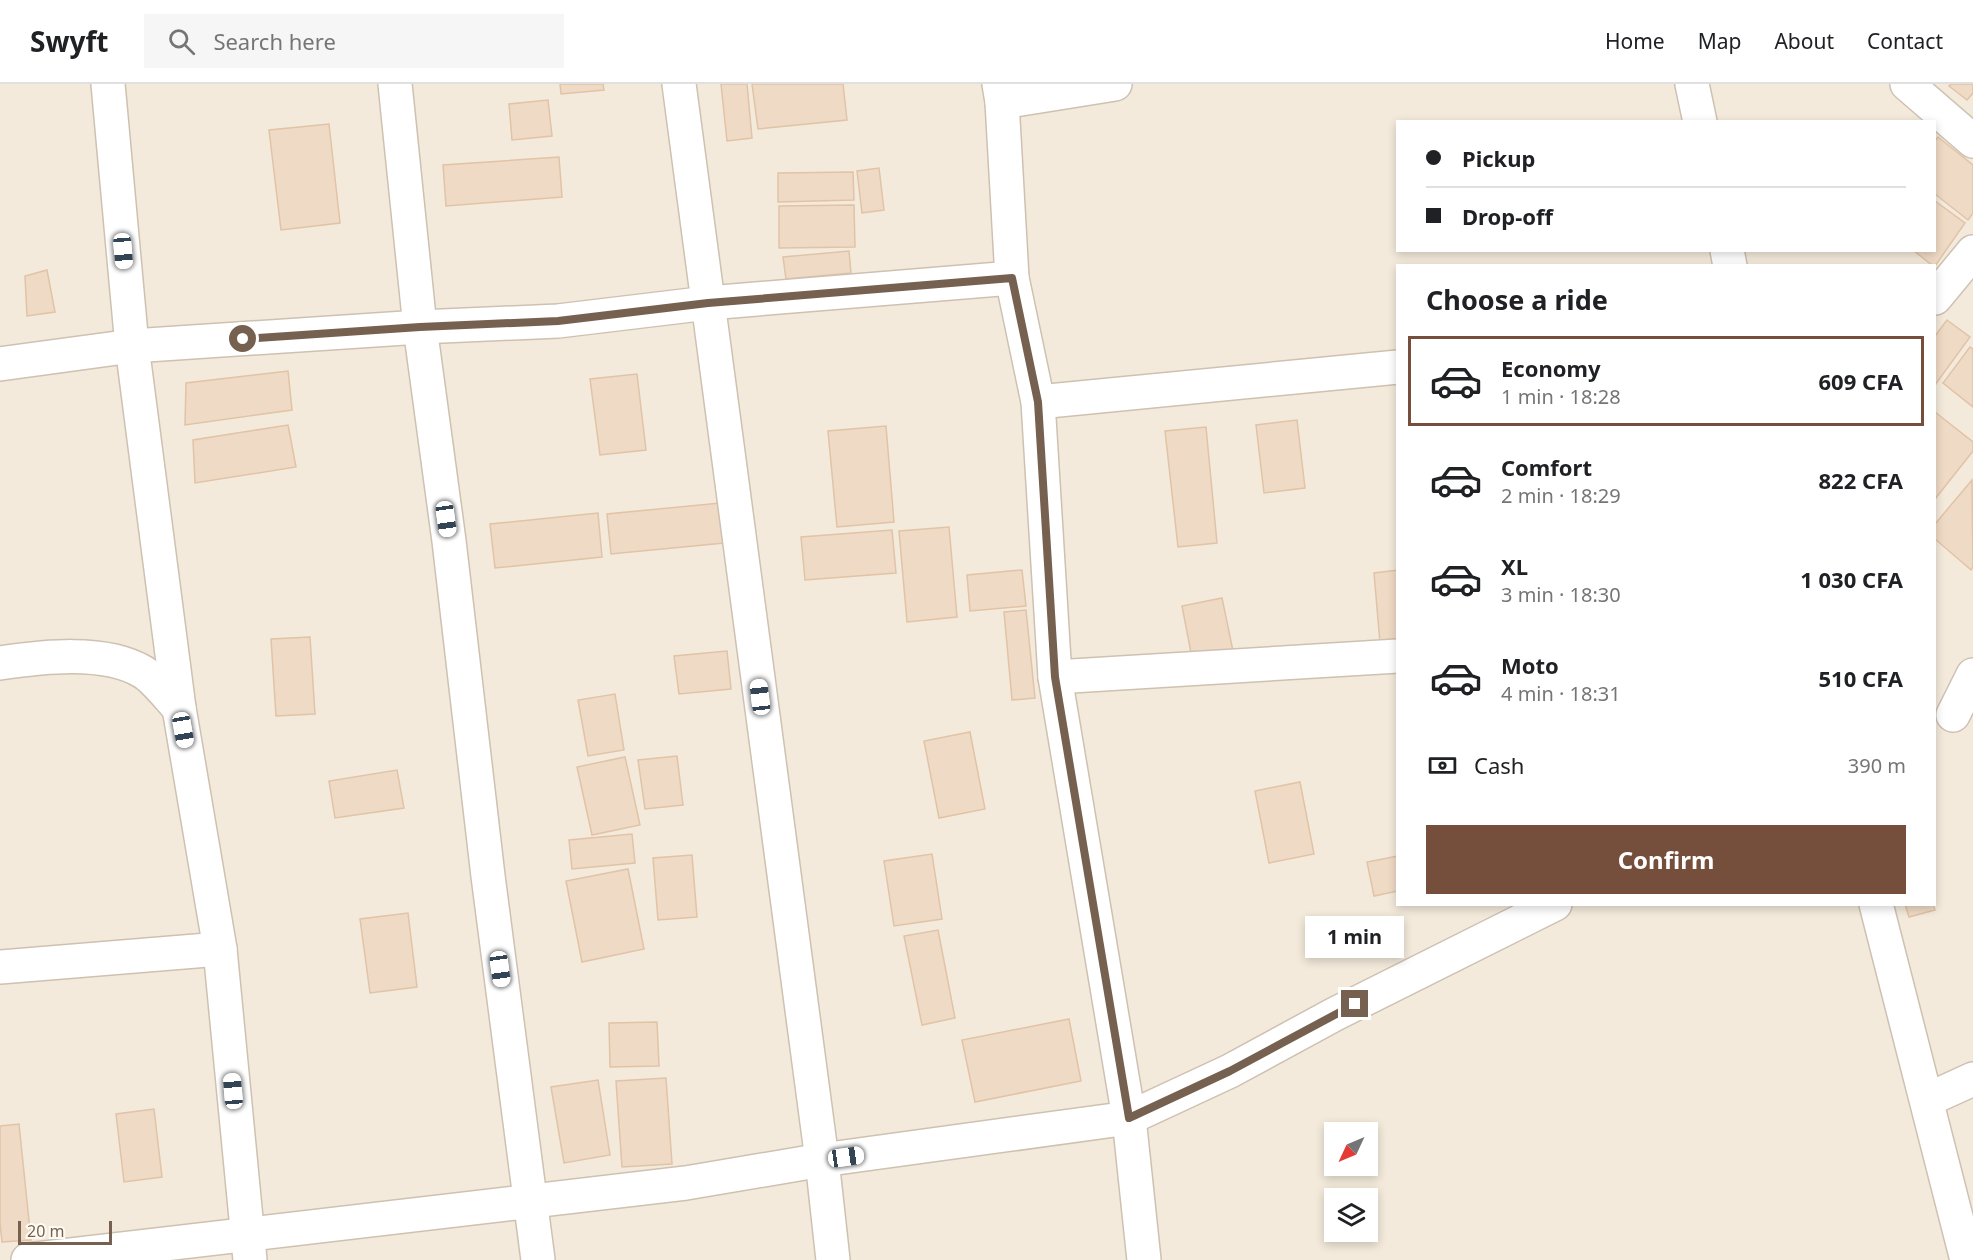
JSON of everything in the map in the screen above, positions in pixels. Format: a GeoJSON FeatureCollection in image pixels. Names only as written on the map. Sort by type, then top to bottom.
{"type":"FeatureCollection","features":[{"type":"Feature","properties":{"kind":"street"},"geometry":{"type":"LineString","coordinates":[[108,84],[132,346],[179,708],[220,949],[248,1247]]}},
{"type":"Feature","properties":{"kind":"street"},"geometry":{"type":"LineString","coordinates":[[395,84],[420,327],[449,541],[488,876],[538,1260]]}},
{"type":"Feature","properties":{"kind":"street"},"geometry":{"type":"LineString","coordinates":[[679,84],[822,1160],[833,1260]]}},
{"type":"Feature","properties":{"kind":"street"},"geometry":{"type":"LineString","coordinates":[[1115,84],[1000,93],[1012,278],[1038,402],[1055,677],[1129,1118],[1144,1260]]}},
{"type":"Feature","properties":{"kind":"street"},"geometry":{"type":"LineString","coordinates":[[1692,84],[1700,120]]}},
{"type":"Feature","properties":{"kind":"street"},"geometry":{"type":"LineString","coordinates":[[1907,84],[1973,141]]}},
{"type":"Feature","properties":{"kind":"street"},"geometry":{"type":"LineString","coordinates":[[1936,297],[1973,252]]}},
{"type":"Feature","properties":{"kind":"street"},"geometry":{"type":"LineString","coordinates":[[0,364],[132,346],[420,327],[558,321],[708,303],[1012,278]]}},
{"type":"Feature","properties":{"kind":"street"},"geometry":{"type":"LineString","coordinates":[[1038,402],[1396,367]]}},
{"type":"Feature","properties":{"kind":"street"},"geometry":{"type":"LineString","coordinates":[[0,663],[49,656],[110,659],[144,672],[179,708]]}},
{"type":"Feature","properties":{"kind":"street"},"geometry":{"type":"LineString","coordinates":[[1055,677],[1396,656]]}},
{"type":"Feature","properties":{"kind":"street"},"geometry":{"type":"LineString","coordinates":[[1954,715],[1973,675]]}},
{"type":"Feature","properties":{"kind":"street"},"geometry":{"type":"LineString","coordinates":[[28,1260],[248,1247],[531,1202],[686,1183],[822,1160],[1129,1118],[1230,1071],[1335,1014],[1551,906]]}},
{"type":"Feature","properties":{"kind":"street"},"geometry":{"type":"LineString","coordinates":[[1877,906],[1967,1260]]}},
{"type":"Feature","properties":{"kind":"street"},"geometry":{"type":"LineString","coordinates":[[0,967],[220,949]]}},
{"type":"Feature","properties":{"kind":"street"},"geometry":{"type":"LineString","coordinates":[[1927,1100],[1973,1079]]}},
{"type":"Feature","properties":{"kind":"shaded area"},"geometry":{"type":"Polygon","coordinates":[[[0,84],[1973,84],[1973,1260],[0,1260],[0,84]]]}},
{"type":"Feature","properties":{"kind":"building"},"geometry":{"type":"Polygon","coordinates":[[[560,84],[603,84],[604,90],[561,94],[560,84]]]}},
{"type":"Feature","properties":{"kind":"building"},"geometry":{"type":"Polygon","coordinates":[[[721,84],[747,84],[752,138],[727,141],[721,84]]]}},
{"type":"Feature","properties":{"kind":"building"},"geometry":{"type":"Polygon","coordinates":[[[752,84],[843,84],[847,120],[758,129],[752,84]]]}},
{"type":"Feature","properties":{"kind":"building"},"geometry":{"type":"Polygon","coordinates":[[[1951,84],[1973,84],[1973,93],[1967,100],[1949,86],[1951,84]]]}},
{"type":"Feature","properties":{"kind":"building"},"geometry":{"type":"Polygon","coordinates":[[[548,100],[552,136],[512,140],[509,104],[548,100]]]}},
{"type":"Feature","properties":{"kind":"building"},"geometry":{"type":"Polygon","coordinates":[[[329,124],[340,223],[281,230],[269,130],[329,124]]]}},
{"type":"Feature","properties":{"kind":"building"},"geometry":{"type":"Polygon","coordinates":[[[1938,137],[1973,165],[1973,213],[1968,220],[1936,195],[1936,140],[1938,137]]]}},
{"type":"Feature","properties":{"kind":"building"},"geometry":{"type":"Polygon","coordinates":[[[559,157],[562,197],[446,206],[443,165],[559,157]]]}},
{"type":"Feature","properties":{"kind":"building"},"geometry":{"type":"Polygon","coordinates":[[[879,168],[884,210],[862,213],[857,171],[879,168]]]}},
{"type":"Feature","properties":{"kind":"building"},"geometry":{"type":"Polygon","coordinates":[[[853,172],[854,200],[778,202],[778,173],[853,172]]]}},
{"type":"Feature","properties":{"kind":"building"},"geometry":{"type":"Polygon","coordinates":[[[1936,202],[1965,223],[1936,265],[1930,264],[1916,252],[1936,252],[1936,202]]]}},
{"type":"Feature","properties":{"kind":"building"},"geometry":{"type":"Polygon","coordinates":[[[854,205],[855,247],[779,248],[779,206],[854,205]]]}},
{"type":"Feature","properties":{"kind":"building"},"geometry":{"type":"Polygon","coordinates":[[[849,251],[851,273],[786,279],[783,257],[849,251]]]}},
{"type":"Feature","properties":{"kind":"building"},"geometry":{"type":"Polygon","coordinates":[[[47,270],[55,312],[27,316],[25,276],[47,270]]]}},
{"type":"Feature","properties":{"kind":"building"},"geometry":{"type":"Polygon","coordinates":[[[1947,320],[1970,337],[1936,384],[1936,335],[1947,320]]]}},
{"type":"Feature","properties":{"kind":"building"},"geometry":{"type":"Polygon","coordinates":[[[1970,347],[1973,349],[1973,407],[1943,383],[1970,347]]]}},
{"type":"Feature","properties":{"kind":"building"},"geometry":{"type":"Polygon","coordinates":[[[288,371],[292,410],[185,425],[186,383],[288,371]]]}},
{"type":"Feature","properties":{"kind":"building"},"geometry":{"type":"Polygon","coordinates":[[[637,374],[646,450],[600,455],[590,379],[637,374]]]}},
{"type":"Feature","properties":{"kind":"building"},"geometry":{"type":"Polygon","coordinates":[[[1936,413],[1973,442],[1973,451],[1936,498],[1936,413]]]}},
{"type":"Feature","properties":{"kind":"building"},"geometry":{"type":"Polygon","coordinates":[[[1297,420],[1305,488],[1264,493],[1256,425],[1297,420]]]}},
{"type":"Feature","properties":{"kind":"building"},"geometry":{"type":"Polygon","coordinates":[[[288,425],[296,467],[195,483],[193,440],[288,425]]]}},
{"type":"Feature","properties":{"kind":"building"},"geometry":{"type":"Polygon","coordinates":[[[886,426],[894,522],[837,527],[828,431],[886,426]]]}},
{"type":"Feature","properties":{"kind":"building"},"geometry":{"type":"Polygon","coordinates":[[[1206,427],[1217,543],[1178,547],[1165,431],[1206,427]]]}},
{"type":"Feature","properties":{"kind":"building"},"geometry":{"type":"Polygon","coordinates":[[[1972,480],[1973,567],[1971,570],[1936,540],[1936,523],[1972,480]]]}},
{"type":"Feature","properties":{"kind":"building"},"geometry":{"type":"Polygon","coordinates":[[[720,503],[724,543],[611,554],[607,514],[720,503]]]}},
{"type":"Feature","properties":{"kind":"building"},"geometry":{"type":"Polygon","coordinates":[[[598,513],[602,557],[495,568],[490,524],[598,513]]]}},
{"type":"Feature","properties":{"kind":"building"},"geometry":{"type":"Polygon","coordinates":[[[949,527],[957,617],[907,622],[899,531],[949,527]]]}},
{"type":"Feature","properties":{"kind":"building"},"geometry":{"type":"Polygon","coordinates":[[[892,530],[896,573],[805,580],[801,537],[892,530]]]}},
{"type":"Feature","properties":{"kind":"building"},"geometry":{"type":"Polygon","coordinates":[[[1022,570],[1026,606],[970,611],[967,575],[1022,570]]]}},
{"type":"Feature","properties":{"kind":"building"},"geometry":{"type":"Polygon","coordinates":[[[1396,570],[1396,641],[1380,643],[1374,573],[1396,570]]]}},
{"type":"Feature","properties":{"kind":"building"},"geometry":{"type":"Polygon","coordinates":[[[1222,598],[1233,651],[1192,658],[1182,606],[1222,598]]]}},
{"type":"Feature","properties":{"kind":"building"},"geometry":{"type":"Polygon","coordinates":[[[1026,610],[1035,698],[1012,700],[1004,612],[1026,610]]]}},
{"type":"Feature","properties":{"kind":"building"},"geometry":{"type":"Polygon","coordinates":[[[310,637],[315,714],[276,716],[271,639],[310,637]]]}},
{"type":"Feature","properties":{"kind":"building"},"geometry":{"type":"Polygon","coordinates":[[[727,651],[731,689],[679,694],[674,656],[727,651]]]}},
{"type":"Feature","properties":{"kind":"building"},"geometry":{"type":"Polygon","coordinates":[[[615,694],[624,750],[588,756],[578,700],[615,694]]]}},
{"type":"Feature","properties":{"kind":"building"},"geometry":{"type":"Polygon","coordinates":[[[970,732],[985,809],[939,818],[924,741],[970,732]]]}},
{"type":"Feature","properties":{"kind":"building"},"geometry":{"type":"Polygon","coordinates":[[[677,756],[683,805],[645,809],[638,760],[677,756]]]}},
{"type":"Feature","properties":{"kind":"building"},"geometry":{"type":"Polygon","coordinates":[[[625,757],[640,825],[592,835],[577,767],[625,757]]]}},
{"type":"Feature","properties":{"kind":"building"},"geometry":{"type":"Polygon","coordinates":[[[397,770],[404,808],[335,818],[329,781],[397,770]]]}},
{"type":"Feature","properties":{"kind":"building"},"geometry":{"type":"Polygon","coordinates":[[[1300,782],[1314,854],[1269,863],[1255,791],[1300,782]]]}},
{"type":"Feature","properties":{"kind":"building"},"geometry":{"type":"Polygon","coordinates":[[[632,834],[635,863],[572,869],[569,840],[632,834]]]}},
{"type":"Feature","properties":{"kind":"building"},"geometry":{"type":"Polygon","coordinates":[[[932,854],[942,919],[894,926],[884,861],[932,854]]]}},
{"type":"Feature","properties":{"kind":"building"},"geometry":{"type":"Polygon","coordinates":[[[692,855],[697,917],[658,920],[653,858],[692,855]]]}},
{"type":"Feature","properties":{"kind":"building"},"geometry":{"type":"Polygon","coordinates":[[[1396,856],[1396,891],[1374,896],[1367,862],[1396,856]]]}},
{"type":"Feature","properties":{"kind":"building"},"geometry":{"type":"Polygon","coordinates":[[[628,869],[644,949],[582,962],[566,881],[628,869]]]}},
{"type":"Feature","properties":{"kind":"building"},"geometry":{"type":"Polygon","coordinates":[[[1906,906],[1934,906],[1935,910],[1909,917],[1906,906]]]}},
{"type":"Feature","properties":{"kind":"building"},"geometry":{"type":"Polygon","coordinates":[[[408,913],[417,987],[370,993],[360,919],[408,913]]]}},
{"type":"Feature","properties":{"kind":"building"},"geometry":{"type":"Polygon","coordinates":[[[938,930],[955,1018],[922,1025],[904,936],[938,930]]]}},
{"type":"Feature","properties":{"kind":"building"},"geometry":{"type":"Polygon","coordinates":[[[1069,1019],[1081,1081],[975,1102],[962,1040],[1069,1019]]]}},
{"type":"Feature","properties":{"kind":"building"},"geometry":{"type":"Polygon","coordinates":[[[657,1022],[659,1066],[610,1067],[609,1023],[657,1022]]]}},
{"type":"Feature","properties":{"kind":"building"},"geometry":{"type":"Polygon","coordinates":[[[666,1078],[672,1164],[622,1167],[616,1081],[666,1078]]]}},
{"type":"Feature","properties":{"kind":"building"},"geometry":{"type":"Polygon","coordinates":[[[598,1080],[610,1155],[564,1163],[551,1087],[598,1080]]]}},
{"type":"Feature","properties":{"kind":"building"},"geometry":{"type":"Polygon","coordinates":[[[154,1109],[162,1177],[124,1182],[116,1114],[154,1109]]]}},
{"type":"Feature","properties":{"kind":"building"},"geometry":{"type":"Polygon","coordinates":[[[19,1124],[31,1240],[2,1242],[0,1126],[19,1124]]]}},
{"type":"Feature","properties":{"kind":"route"},"geometry":{"type":"LineString","coordinates":[[243,339],[420,327],[558,321],[708,303],[1012,278],[1038,402],[1055,677],[1129,1118],[1230,1071],[1355,1004]]}}]}
